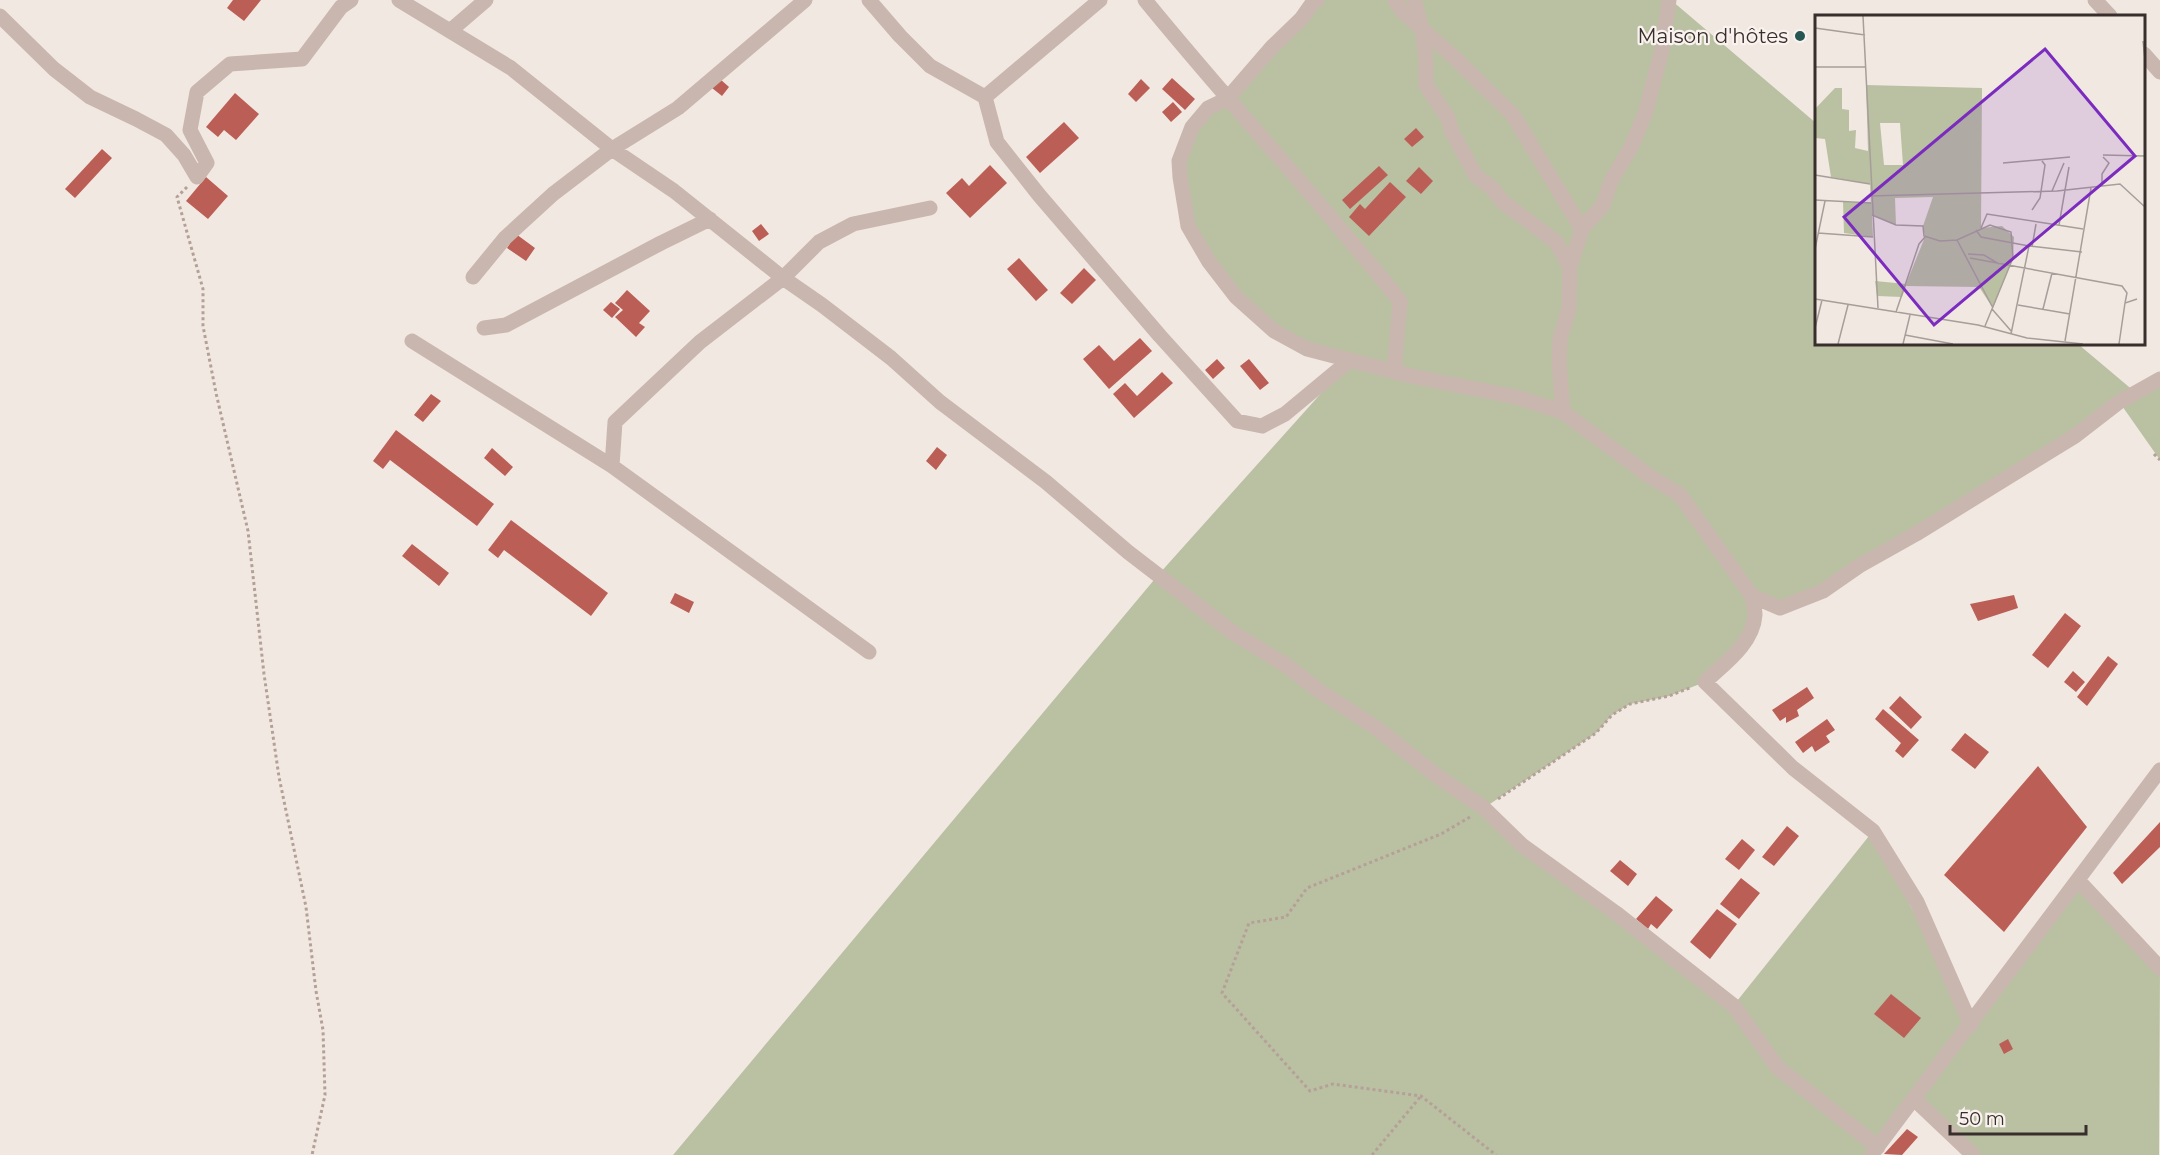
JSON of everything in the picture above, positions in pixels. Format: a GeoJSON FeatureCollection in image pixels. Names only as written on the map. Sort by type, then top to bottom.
{"type":"FeatureCollection","features":[{"type":"Feature","properties":{"kind":"street"},"geometry":{"type":"LineString","coordinates":[[0,16],[54,69],[90,96],[165,135],[184,155],[197,177],[207,163],[190,130],[197,92],[230,64],[302,59],[341,7],[351,0]]}},
{"type":"Feature","properties":{"kind":"street"},"geometry":{"type":"LineString","coordinates":[[399,0],[511,68],[612,149],[674,191],[783,278],[891,358],[940,402],[994,441],[1128,552],[1232,632],[1286,665],[1318,690],[1375,727],[1437,776],[1484,808],[1522,845],[1616,913],[1734,1006],[1778,1068],[1875,1151],[2160,770]]}},
{"type":"Feature","properties":{"kind":"street"},"geometry":{"type":"LineString","coordinates":[[450,31],[486,0]]}},
{"type":"Feature","properties":{"kind":"street"},"geometry":{"type":"LineString","coordinates":[[473,277],[505,238],[553,194],[612,149],[678,108],[805,0]]}},
{"type":"Feature","properties":{"kind":"street"},"geometry":{"type":"LineString","coordinates":[[869,0],[930,66],[985,97],[997,142],[1039,195],[1160,336],[1237,421],[1262,426],[1285,414],[1350,360]]}},
{"type":"Feature","properties":{"kind":"street"},"geometry":{"type":"LineString","coordinates":[[985,97],[1100,0]]}},
{"type":"Feature","properties":{"kind":"street"},"geometry":{"type":"LineString","coordinates":[[1145,0],[1227,99],[1352,240],[1400,301],[1394,372]]}},
{"type":"Feature","properties":{"kind":"street"},"geometry":{"type":"LineString","coordinates":[[1317,0],[1312,2],[1301,19],[1272,47],[1227,99],[1208,108],[1192,127],[1179,161],[1188,226],[1209,262],[1236,297],[1274,331],[1307,349],[1394,372],[1516,397],[1563,412],[1648,475],[1680,495],[1752,596],[1755,614],[1750,636],[1739,650],[1705,682],[1793,768],[1873,831],[1917,902],[1971,1025]]}},
{"type":"Feature","properties":{"kind":"street"},"geometry":{"type":"LineString","coordinates":[[1395,0],[1403,12],[1513,115],[1582,229]]}},
{"type":"Feature","properties":{"kind":"street"},"geometry":{"type":"LineString","coordinates":[[1414,0],[1422,28],[1426,59],[1425,85],[1448,118],[1452,132],[1476,176],[1492,188],[1503,202],[1556,242],[1570,267]]}},
{"type":"Feature","properties":{"kind":"street"},"geometry":{"type":"LineString","coordinates":[[1563,412],[1559,360],[1560,339],[1569,309],[1570,267],[1582,229],[1603,205],[1611,181],[1645,114],[1662,50],[1669,0]]}},
{"type":"Feature","properties":{"kind":"street"},"geometry":{"type":"LineString","coordinates":[[2095,0],[2109,15]]}},
{"type":"Feature","properties":{"kind":"street"},"geometry":{"type":"LineString","coordinates":[[2145,55],[2160,72]]}},
{"type":"Feature","properties":{"kind":"street"},"geometry":{"type":"LineString","coordinates":[[612,466],[615,422],[700,342],[783,278],[819,242],[853,224],[930,208]]}},
{"type":"Feature","properties":{"kind":"street"},"geometry":{"type":"LineString","coordinates":[[484,328],[506,325],[710,219]]}},
{"type":"Feature","properties":{"kind":"street"},"geometry":{"type":"LineString","coordinates":[[412,341],[612,466],[869,652]]}},
{"type":"Feature","properties":{"kind":"street"},"geometry":{"type":"LineString","coordinates":[[1752,596],[1780,608],[1823,591],[1859,566],[1916,534],[2075,436],[2119,402],[2160,380]]}},
{"type":"Feature","properties":{"kind":"street"},"geometry":{"type":"LineString","coordinates":[[2078,880],[2160,968]]}},
{"type":"Feature","properties":{"kind":"street"},"geometry":{"type":"LineString","coordinates":[[1914,1099],[1973,1155]]}},
{"type":"Feature","properties":{"kind":"path"},"geometry":{"type":"LineString","coordinates":[[197,177],[177,197],[203,288],[203,326],[248,531],[273,739],[306,907],[323,1030],[325,1095],[312,1155]]}},
{"type":"Feature","properties":{"kind":"path"},"geometry":{"type":"LineString","coordinates":[[2154,454],[2160,460]]}},
{"type":"Feature","properties":{"kind":"path"},"geometry":{"type":"LineString","coordinates":[[1496,1155],[1421,1096],[1333,1084],[1310,1091],[1222,993],[1249,923],[1286,917],[1307,888],[1441,834],[1596,734],[1612,715],[1630,704],[1669,696],[1705,682]]}},
{"type":"Feature","properties":{"kind":"path"},"geometry":{"type":"LineString","coordinates":[[1372,1155],[1421,1096]]}},
{"type":"Feature","properties":{"kind":"green space"},"geometry":{"type":"Polygon","coordinates":[[[1317,0],[1671,0],[1815,122],[1815,345],[2079,345],[2135,392],[2160,375],[2160,460],[2120,403],[1859,566],[1780,608],[1752,596],[1750,636],[1705,682],[1669,696],[1630,704],[1612,715],[1596,733],[1484,808],[1733,1006],[1873,831],[1970,1024],[2078,880],[2160,968],[2159,1155],[1973,1155],[1914,1099],[1872,1155],[673,1155],[1159,574],[1350,361],[1284,336],[1236,297],[1188,226],[1180,177],[1192,127],[1317,0]]]}},
{"type":"Feature","properties":{"kind":"building"},"geometry":{"type":"Polygon","coordinates":[[[233,0],[261,0],[244,21],[227,8],[233,0]]]}},
{"type":"Feature","properties":{"kind":"building"},"geometry":{"type":"Polygon","coordinates":[[[1172,78],[1195,99],[1185,110],[1162,89],[1172,78]]]}},
{"type":"Feature","properties":{"kind":"building"},"geometry":{"type":"Polygon","coordinates":[[[720,79],[729,87],[722,96],[712,88],[720,79]]]}},
{"type":"Feature","properties":{"kind":"building"},"geometry":{"type":"Polygon","coordinates":[[[1141,79],[1150,88],[1136,102],[1128,94],[1141,79]]]}},
{"type":"Feature","properties":{"kind":"building"},"geometry":{"type":"Polygon","coordinates":[[[235,93],[259,114],[236,140],[224,130],[218,137],[206,127],[235,93]]]}},
{"type":"Feature","properties":{"kind":"building"},"geometry":{"type":"Polygon","coordinates":[[[1173,102],[1182,112],[1171,122],[1162,112],[1173,102]]]}},
{"type":"Feature","properties":{"kind":"building"},"geometry":{"type":"Polygon","coordinates":[[[1064,122],[1079,138],[1040,173],[1026,157],[1064,122]]]}},
{"type":"Feature","properties":{"kind":"building"},"geometry":{"type":"Polygon","coordinates":[[[1416,128],[1424,137],[1412,147],[1404,139],[1416,128]]]}},
{"type":"Feature","properties":{"kind":"building"},"geometry":{"type":"Polygon","coordinates":[[[102,149],[112,158],[75,198],[65,189],[102,149]]]}},
{"type":"Feature","properties":{"kind":"building"},"geometry":{"type":"Polygon","coordinates":[[[990,165],[1007,183],[970,218],[946,193],[962,178],[969,186],[990,165]]]}},
{"type":"Feature","properties":{"kind":"building"},"geometry":{"type":"Polygon","coordinates":[[[1379,166],[1388,175],[1350,209],[1342,200],[1379,166]]]}},
{"type":"Feature","properties":{"kind":"building"},"geometry":{"type":"Polygon","coordinates":[[[1419,167],[1433,181],[1421,194],[1406,181],[1419,167]]]}},
{"type":"Feature","properties":{"kind":"building"},"geometry":{"type":"Polygon","coordinates":[[[206,177],[228,196],[208,219],[186,201],[206,177]]]}},
{"type":"Feature","properties":{"kind":"building"},"geometry":{"type":"Polygon","coordinates":[[[1390,182],[1406,197],[1369,236],[1349,217],[1360,204],[1365,209],[1390,182]]]}},
{"type":"Feature","properties":{"kind":"building"},"geometry":{"type":"Polygon","coordinates":[[[761,224],[769,234],[759,241],[752,231],[761,224]]]}},
{"type":"Feature","properties":{"kind":"building"},"geometry":{"type":"Polygon","coordinates":[[[516,234],[535,248],[526,261],[507,248],[516,234]]]}},
{"type":"Feature","properties":{"kind":"building"},"geometry":{"type":"Polygon","coordinates":[[[1019,258],[1048,290],[1036,301],[1007,269],[1019,258]]]}},
{"type":"Feature","properties":{"kind":"building"},"geometry":{"type":"Polygon","coordinates":[[[1084,268],[1096,280],[1072,304],[1060,293],[1084,268]]]}},
{"type":"Feature","properties":{"kind":"building"},"geometry":{"type":"Polygon","coordinates":[[[627,290],[650,311],[639,323],[645,327],[636,337],[615,317],[623,310],[615,303],[627,290]]]}},
{"type":"Feature","properties":{"kind":"building"},"geometry":{"type":"Polygon","coordinates":[[[611,302],[620,309],[612,318],[603,310],[611,302]]]}},
{"type":"Feature","properties":{"kind":"building"},"geometry":{"type":"Polygon","coordinates":[[[1140,338],[1152,351],[1109,389],[1083,359],[1099,345],[1114,361],[1140,338]]]}},
{"type":"Feature","properties":{"kind":"building"},"geometry":{"type":"Polygon","coordinates":[[[1217,359],[1225,368],[1213,379],[1205,370],[1217,359]]]}},
{"type":"Feature","properties":{"kind":"building"},"geometry":{"type":"Polygon","coordinates":[[[1249,359],[1269,383],[1260,390],[1240,366],[1249,359]]]}},
{"type":"Feature","properties":{"kind":"building"},"geometry":{"type":"Polygon","coordinates":[[[1162,372],[1173,383],[1134,418],[1113,394],[1125,383],[1137,396],[1162,372]]]}},
{"type":"Feature","properties":{"kind":"building"},"geometry":{"type":"Polygon","coordinates":[[[431,394],[441,401],[423,422],[414,415],[431,394]]]}},
{"type":"Feature","properties":{"kind":"building"},"geometry":{"type":"Polygon","coordinates":[[[396,430],[494,504],[477,526],[390,460],[383,469],[373,461],[396,430]]]}},
{"type":"Feature","properties":{"kind":"building"},"geometry":{"type":"Polygon","coordinates":[[[937,447],[947,455],[936,470],[926,461],[937,447]]]}},
{"type":"Feature","properties":{"kind":"building"},"geometry":{"type":"Polygon","coordinates":[[[492,448],[513,467],[505,476],[484,458],[492,448]]]}},
{"type":"Feature","properties":{"kind":"building"},"geometry":{"type":"Polygon","coordinates":[[[511,520],[608,593],[591,616],[504,550],[498,558],[488,550],[511,520]]]}},
{"type":"Feature","properties":{"kind":"building"},"geometry":{"type":"Polygon","coordinates":[[[412,544],[449,573],[439,586],[402,556],[412,544]]]}},
{"type":"Feature","properties":{"kind":"building"},"geometry":{"type":"Polygon","coordinates":[[[675,593],[694,602],[689,613],[670,603],[675,593]]]}},
{"type":"Feature","properties":{"kind":"building"},"geometry":{"type":"Polygon","coordinates":[[[2014,595],[2018,608],[1978,621],[1970,604],[2014,595]]]}},
{"type":"Feature","properties":{"kind":"building"},"geometry":{"type":"Polygon","coordinates":[[[2065,613],[2081,626],[2048,668],[2032,655],[2065,613]]]}},
{"type":"Feature","properties":{"kind":"building"},"geometry":{"type":"Polygon","coordinates":[[[2108,656],[2118,664],[2087,706],[2077,697],[2108,656]]]}},
{"type":"Feature","properties":{"kind":"building"},"geometry":{"type":"Polygon","coordinates":[[[2073,671],[2085,682],[2076,692],[2064,682],[2073,671]]]}},
{"type":"Feature","properties":{"kind":"building"},"geometry":{"type":"Polygon","coordinates":[[[1807,687],[1814,698],[1797,710],[1799,716],[1786,723],[1786,717],[1780,721],[1772,710],[1807,687]]]}},
{"type":"Feature","properties":{"kind":"building"},"geometry":{"type":"Polygon","coordinates":[[[1900,696],[1922,717],[1911,729],[1889,708],[1900,696]]]}},
{"type":"Feature","properties":{"kind":"building"},"geometry":{"type":"Polygon","coordinates":[[[1883,709],[1919,740],[1903,758],[1895,751],[1901,743],[1875,719],[1883,709]]]}},
{"type":"Feature","properties":{"kind":"building"},"geometry":{"type":"Polygon","coordinates":[[[1827,719],[1835,730],[1826,736],[1830,742],[1815,752],[1812,746],[1803,753],[1795,742],[1827,719]]]}},
{"type":"Feature","properties":{"kind":"building"},"geometry":{"type":"Polygon","coordinates":[[[1965,733],[1989,752],[1975,769],[1951,750],[1965,733]]]}},
{"type":"Feature","properties":{"kind":"building"},"geometry":{"type":"Polygon","coordinates":[[[2038,766],[2087,827],[2004,932],[1944,875],[2038,766]]]}},
{"type":"Feature","properties":{"kind":"building"},"geometry":{"type":"Polygon","coordinates":[[[2160,822],[2160,847],[2122,884],[2113,873],[2160,822]]]}},
{"type":"Feature","properties":{"kind":"building"},"geometry":{"type":"Polygon","coordinates":[[[1787,826],[1799,836],[1774,866],[1762,857],[1787,826]]]}},
{"type":"Feature","properties":{"kind":"building"},"geometry":{"type":"Polygon","coordinates":[[[1742,839],[1755,850],[1739,870],[1725,859],[1742,839]]]}},
{"type":"Feature","properties":{"kind":"building"},"geometry":{"type":"Polygon","coordinates":[[[1620,860],[1637,874],[1628,886],[1610,871],[1620,860]]]}},
{"type":"Feature","properties":{"kind":"building"},"geometry":{"type":"Polygon","coordinates":[[[1741,878],[1760,893],[1739,919],[1720,904],[1741,878]]]}},
{"type":"Feature","properties":{"kind":"building"},"geometry":{"type":"Polygon","coordinates":[[[1656,896],[1673,910],[1657,929],[1651,924],[1648,929],[1636,919],[1656,896]]]}},
{"type":"Feature","properties":{"kind":"building"},"geometry":{"type":"Polygon","coordinates":[[[1717,909],[1737,924],[1710,959],[1690,942],[1717,909]]]}},
{"type":"Feature","properties":{"kind":"building"},"geometry":{"type":"Polygon","coordinates":[[[1891,994],[1921,1018],[1904,1038],[1874,1014],[1891,994]]]}},
{"type":"Feature","properties":{"kind":"building"},"geometry":{"type":"Polygon","coordinates":[[[2008,1039],[2013,1049],[2004,1054],[1999,1044],[2008,1039]]]}},
{"type":"Feature","properties":{"kind":"building"},"geometry":{"type":"Polygon","coordinates":[[[1907,1129],[1918,1137],[1902,1155],[1884,1154],[1907,1129]]]}},
{"type":"Feature","properties":{"kind":"place","name":"Maison d'hôtes"},"geometry":{"type":"Point","coordinates":[1800,36]}}]}
